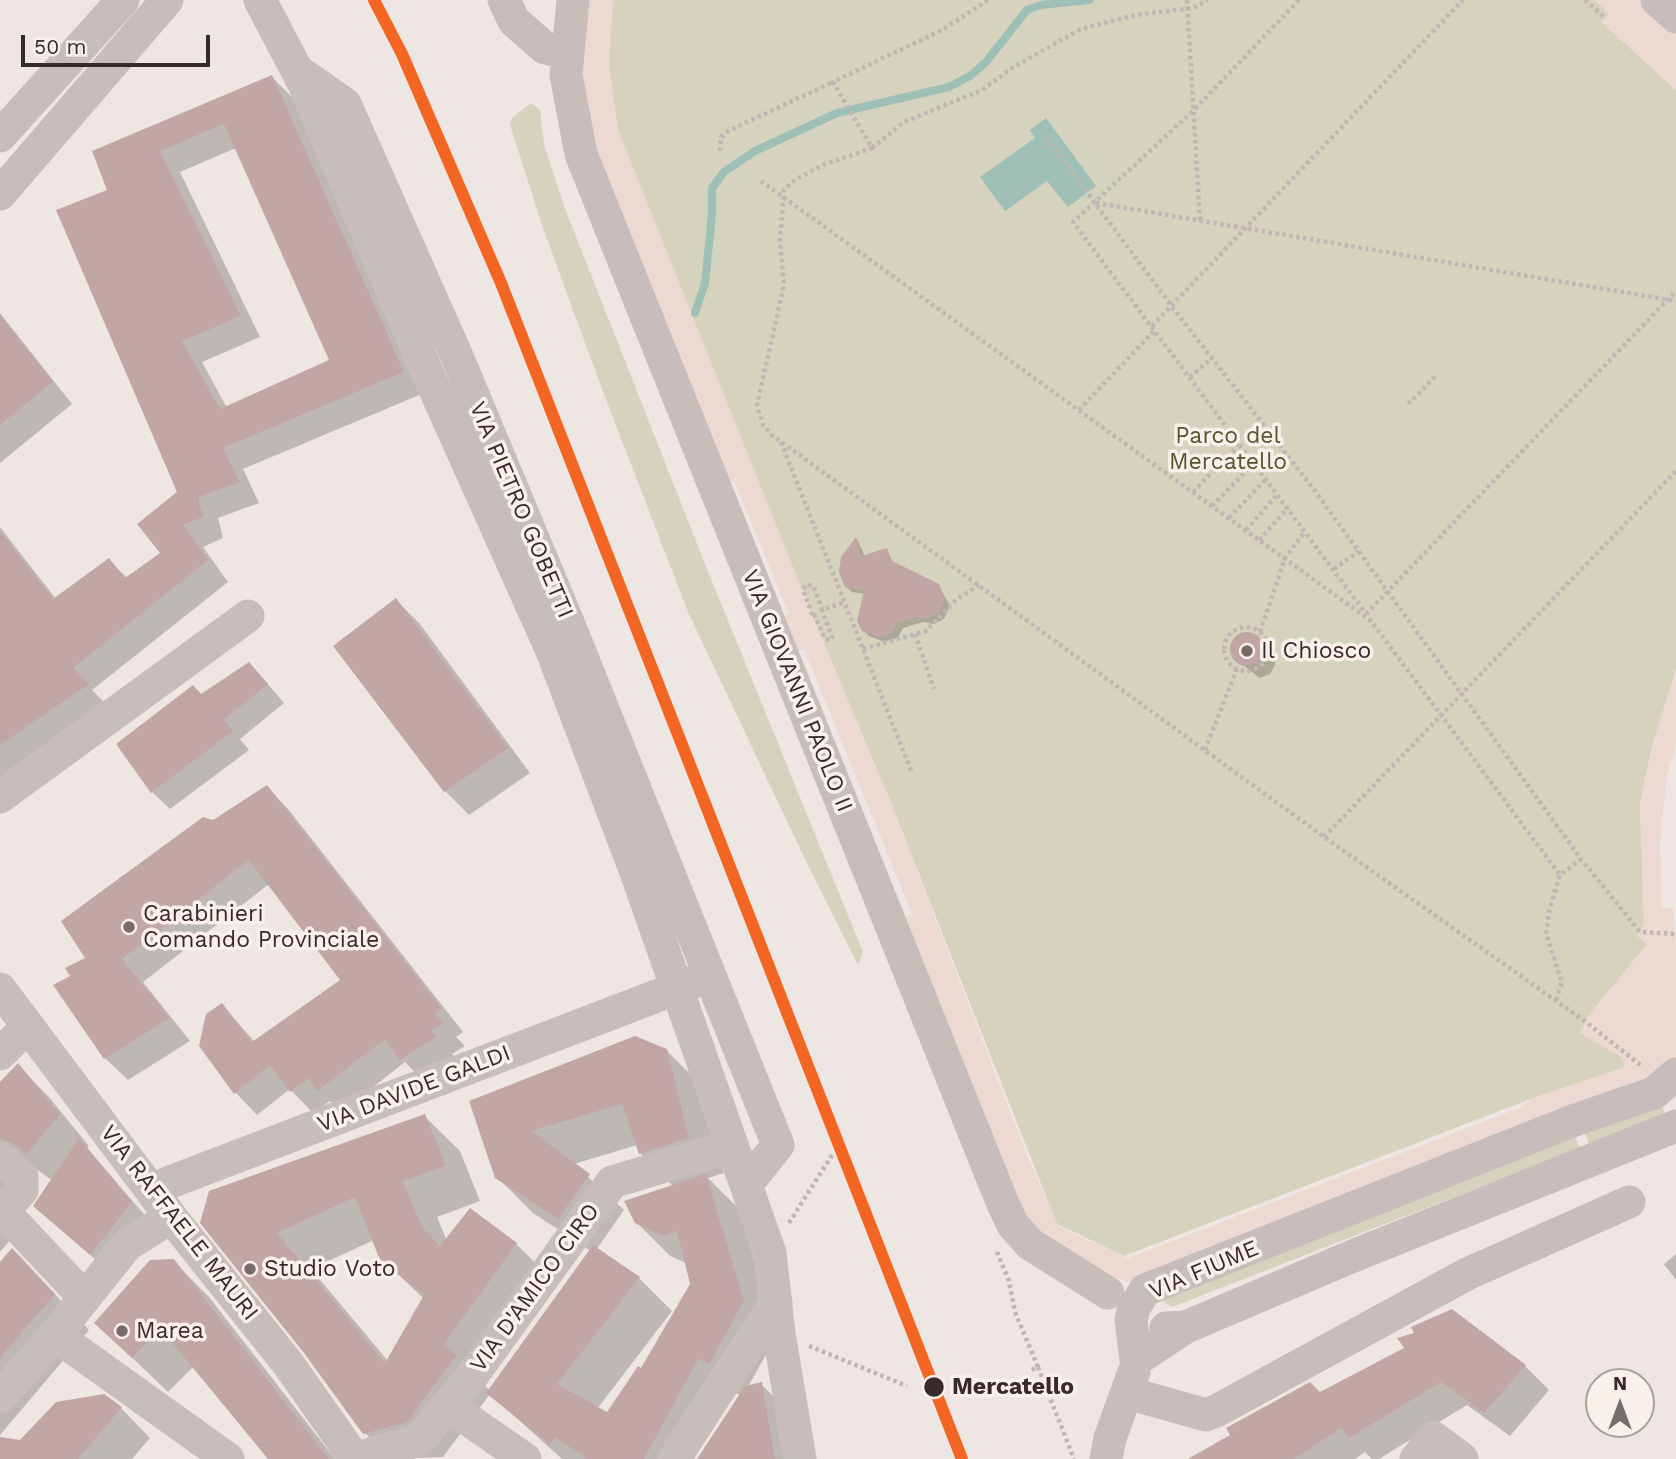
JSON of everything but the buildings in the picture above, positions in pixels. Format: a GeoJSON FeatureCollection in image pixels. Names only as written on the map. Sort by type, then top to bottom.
{"type":"FeatureCollection","features":[{"type":"Feature","properties":{"kind":"street"},"geometry":{"type":"LineString","coordinates":[[0,136],[123,0]]}},
{"type":"Feature","properties":{"kind":"street"},"geometry":{"type":"LineString","coordinates":[[0,194],[167,0]]}},
{"type":"Feature","properties":{"kind":"street","name":"VIA PIETRO GOBETTI"},"geometry":{"type":"LineString","coordinates":[[260,0],[296,70],[423,362],[518,571],[590,713],[710,976],[778,1145],[746,1185]]}},
{"type":"Feature","properties":{"kind":"street"},"geometry":{"type":"LineString","coordinates":[[503,0],[514,21],[545,48],[567,47]]}},
{"type":"Feature","properties":{"kind":"street","name":"VIA GIOVANNI PAOLO II"},"geometry":{"type":"LineString","coordinates":[[559,0],[567,47]]}},
{"type":"Feature","properties":{"kind":"street","name":"VIA GIOVANNI PAOLO II"},"geometry":{"type":"LineString","coordinates":[[573,0],[566,75],[570,110],[581,153],[1003,1203],[1013,1225],[1030,1244],[1108,1293],[1126,1296],[1138,1305]]}},
{"type":"Feature","properties":{"kind":"street"},"geometry":{"type":"LineString","coordinates":[[1657,0],[1676,17]]}},
{"type":"Feature","properties":{"kind":"street","name":"VIA PIETRO GOBETTI"},"geometry":{"type":"LineString","coordinates":[[296,70],[345,104],[453,349],[590,713],[676,989],[770,1253],[777,1318],[800,1459]]}},
{"type":"Feature","properties":{"kind":"street"},"geometry":{"type":"LineString","coordinates":[[423,362],[453,349]]}},
{"type":"Feature","properties":{"kind":"street"},"geometry":{"type":"LineString","coordinates":[[0,797],[248,616]]}},
{"type":"Feature","properties":{"kind":"street","name":"VIA DAVIDE GALDI"},"geometry":{"type":"LineString","coordinates":[[152,1189],[710,976]]}},
{"type":"Feature","properties":{"kind":"street"},"geometry":{"type":"LineString","coordinates":[[0,1054],[12,1016]]}},
{"type":"Feature","properties":{"kind":"street","name":"VIA RAFFAELE MAURI"},"geometry":{"type":"LineString","coordinates":[[12,1016],[152,1189],[171,1217],[289,1365],[355,1459]]}},
{"type":"Feature","properties":{"kind":"street","name":"VIA FIUME"},"geometry":{"type":"LineString","coordinates":[[1665,1084],[1138,1305],[1152,1329],[1186,1327],[1353,1256],[1676,1126]]}},
{"type":"Feature","properties":{"kind":"street","name":"VIA D'AMICO CIRO"},"geometry":{"type":"LineString","coordinates":[[355,1459],[419,1440],[472,1376],[612,1182],[733,1146]]}},
{"type":"Feature","properties":{"kind":"street"},"geometry":{"type":"LineString","coordinates":[[0,1158],[22,1177],[22,1190],[2,1213],[85,1297]]}},
{"type":"Feature","properties":{"kind":"street"},"geometry":{"type":"LineString","coordinates":[[1128,1393],[1206,1415],[1467,1274],[1629,1202]]}},
{"type":"Feature","properties":{"kind":"street"},"geometry":{"type":"LineString","coordinates":[[0,1397],[55,1335],[127,1245],[171,1217]]}},
{"type":"Feature","properties":{"kind":"street"},"geometry":{"type":"LineString","coordinates":[[1106,1459],[1110,1438],[1128,1393],[1136,1360],[1138,1305]]}},
{"type":"Feature","properties":{"kind":"street"},"geometry":{"type":"LineString","coordinates":[[674,1459],[777,1318]]}},
{"type":"Feature","properties":{"kind":"street"},"geometry":{"type":"LineString","coordinates":[[1136,1360],[1186,1327]]}},
{"type":"Feature","properties":{"kind":"street"},"geometry":{"type":"LineString","coordinates":[[55,1335],[228,1459]]}},
{"type":"Feature","properties":{"kind":"street"},"geometry":{"type":"LineString","coordinates":[[447,1405],[525,1459]]}},
{"type":"Feature","properties":{"kind":"street"},"geometry":{"type":"LineString","coordinates":[[1425,1448],[1462,1459]]}},
{"type":"Feature","properties":{"kind":"path"},"geometry":{"type":"LineString","coordinates":[[720,151],[721,137],[728,131],[944,29],[988,0]]}},
{"type":"Feature","properties":{"kind":"path"},"geometry":{"type":"LineString","coordinates":[[1187,0],[1200,221]]}},
{"type":"Feature","properties":{"kind":"path"},"geometry":{"type":"LineString","coordinates":[[1208,0],[1188,10],[1135,15],[1081,29],[1012,68],[982,90],[904,122],[872,148],[823,165],[795,180],[784,190],[780,241],[784,285],[757,405],[763,425],[781,441],[1324,837],[1556,1000],[1665,1084]]}},
{"type":"Feature","properties":{"kind":"path"},"geometry":{"type":"LineString","coordinates":[[1299,0],[1194,110],[1073,222],[1560,875]]}},
{"type":"Feature","properties":{"kind":"path"},"geometry":{"type":"LineString","coordinates":[[1079,410],[1172,307],[1463,0]]}},
{"type":"Feature","properties":{"kind":"path"},"geometry":{"type":"LineString","coordinates":[[1585,0],[1605,18]]}},
{"type":"Feature","properties":{"kind":"path"},"geometry":{"type":"LineString","coordinates":[[834,82],[872,148]]}},
{"type":"Feature","properties":{"kind":"path"},"geometry":{"type":"LineString","coordinates":[[1047,138],[1172,307],[1359,551],[1581,859],[1640,932],[1676,934]]}},
{"type":"Feature","properties":{"kind":"path"},"geometry":{"type":"LineString","coordinates":[[761,181],[1371,621]]}},
{"type":"Feature","properties":{"kind":"path"},"geometry":{"type":"LineString","coordinates":[[1095,203],[1676,301]]}},
{"type":"Feature","properties":{"kind":"path"},"geometry":{"type":"LineString","coordinates":[[1366,614],[1389,594],[1676,291]]}},
{"type":"Feature","properties":{"kind":"path"},"geometry":{"type":"LineString","coordinates":[[1190,377],[1212,358]]}},
{"type":"Feature","properties":{"kind":"path"},"geometry":{"type":"LineString","coordinates":[[1408,404],[1436,376]]}},
{"type":"Feature","properties":{"kind":"path"},"geometry":{"type":"LineString","coordinates":[[781,441],[912,773]]}},
{"type":"Feature","properties":{"kind":"path"},"geometry":{"type":"LineString","coordinates":[[1193,492],[1240,444]]}},
{"type":"Feature","properties":{"kind":"path"},"geometry":{"type":"LineString","coordinates":[[1213,506],[1254,463]]}},
{"type":"Feature","properties":{"kind":"path"},"geometry":{"type":"LineString","coordinates":[[1324,837],[1676,471]]}},
{"type":"Feature","properties":{"kind":"path"},"geometry":{"type":"LineString","coordinates":[[1229,518],[1266,479]]}},
{"type":"Feature","properties":{"kind":"path"},"geometry":{"type":"LineString","coordinates":[[1246,530],[1278,494]]}},
{"type":"Feature","properties":{"kind":"path"},"geometry":{"type":"LineString","coordinates":[[1259,540],[1288,508]]}},
{"type":"Feature","properties":{"kind":"path"},"geometry":{"type":"LineString","coordinates":[[1260,632],[1241,628],[1228,636],[1224,651],[1226,658],[1237,669],[1251,671],[1263,663],[1268,651],[1260,632],[1285,558],[1305,531]]}},
{"type":"Feature","properties":{"kind":"path"},"geometry":{"type":"LineString","coordinates":[[1334,569],[1359,551]]}},
{"type":"Feature","properties":{"kind":"path"},"geometry":{"type":"LineString","coordinates":[[807,584],[814,587],[822,610],[832,634],[831,640],[825,639],[813,614],[803,589],[807,584]]}},
{"type":"Feature","properties":{"kind":"path"},"geometry":{"type":"LineString","coordinates":[[863,649],[926,631],[957,599],[979,585]]}},
{"type":"Feature","properties":{"kind":"path"},"geometry":{"type":"LineString","coordinates":[[822,610],[845,602]]}},
{"type":"Feature","properties":{"kind":"path"},"geometry":{"type":"LineString","coordinates":[[915,634],[934,689]]}},
{"type":"Feature","properties":{"kind":"path"},"geometry":{"type":"LineString","coordinates":[[1205,750],[1237,669]]}},
{"type":"Feature","properties":{"kind":"path"},"geometry":{"type":"LineString","coordinates":[[1556,1000],[1562,982],[1546,934],[1560,875],[1581,859]]}},
{"type":"Feature","properties":{"kind":"path"},"geometry":{"type":"LineString","coordinates":[[770,1253],[832,1155]]}},
{"type":"Feature","properties":{"kind":"path"},"geometry":{"type":"LineString","coordinates":[[1009,1281],[1015,1312],[1074,1459]]}},
{"type":"Feature","properties":{"kind":"path"},"geometry":{"type":"LineString","coordinates":[[777,1318],[907,1386]]}},
{"type":"Feature","properties":{"kind":"path"},"geometry":{"type":"LineString","coordinates":[[1029,1371],[1038,1367]]}},
{"type":"Feature","properties":{"kind":"green space","name":"Parco del Mercatello"},"geometry":{"type":"Polygon","coordinates":[[[613,0],[1595,0],[1610,14],[1602,22],[1676,90],[1676,669],[1652,747],[1640,803],[1644,924],[1640,932],[1647,944],[1586,1022],[1621,1057],[1625,1062],[1623,1068],[1533,1098],[1124,1256],[1057,1224],[891,803],[812,615],[618,130],[608,64],[613,0]]]}},
{"type":"Feature","properties":{"kind":"green space"},"geometry":{"type":"Polygon","coordinates":[[[531,103],[540,110],[544,145],[564,206],[707,569],[863,952],[858,965],[688,612],[602,389],[544,231],[510,125],[512,118],[531,103]]]}},
{"type":"Feature","properties":{"kind":"green space"},"geometry":{"type":"Polygon","coordinates":[[[1663,1106],[1664,1114],[1589,1144],[1583,1129],[1663,1106]]]}},
{"type":"Feature","properties":{"kind":"green space"},"geometry":{"type":"Polygon","coordinates":[[[1573,1133],[1580,1148],[1172,1307],[1164,1302],[1162,1297],[1573,1133]]]}},
{"type":"Feature","properties":{"kind":"shaded area"},"geometry":{"type":"Polygon","coordinates":[[[583,0],[613,0],[609,64],[618,130],[812,615],[891,803],[1025,1151],[1059,1227],[1128,1258],[1522,1107],[1533,1098],[1623,1068],[1625,1062],[1621,1057],[1580,1033],[1588,1016],[1647,944],[1637,936],[1644,924],[1640,803],[1652,747],[1676,669],[1676,745],[1667,775],[1660,841],[1662,908],[1673,908],[1676,948],[1676,1067],[1139,1282],[1127,1282],[1112,1276],[1029,1225],[901,919],[912,914],[804,649],[794,652],[780,618],[789,614],[734,481],[727,483],[601,174],[579,74],[583,0]]]}},
{"type":"Feature","properties":{"kind":"shaded area"},"geometry":{"type":"Polygon","coordinates":[[[1595,0],[1639,0],[1676,33],[1676,90],[1601,22],[1609,14],[1595,0]]]}},
{"type":"Feature","properties":{"kind":"water"},"geometry":{"type":"Polygon","coordinates":[[[1046,118],[1096,186],[1068,207],[1047,181],[1005,211],[980,177],[1035,138],[1030,130],[1046,118]]]}},
{"type":"Feature","properties":{"kind":"waterway"},"geometry":{"type":"LineString","coordinates":[[695,313],[705,283],[712,188],[724,172],[755,151],[837,113],[949,87],[970,76],[986,62],[1027,10],[1041,5],[1090,0]]}},
{"type":"Feature","properties":{"kind":"transit line"},"geometry":{"type":"LineString","coordinates":[[374,0],[402,54],[501,283],[962,1459]]}},
{"type":"Feature","properties":{"kind":"place","name":"Il Chiosco"},"geometry":{"type":"Point","coordinates":[1247,651]}},
{"type":"Feature","properties":{"kind":"place","name":"Carabinieri Comando Provinciale"},"geometry":{"type":"Point","coordinates":[129,927]}},
{"type":"Feature","properties":{"kind":"place","name":"Studio Voto"},"geometry":{"type":"Point","coordinates":[250,1269]}},
{"type":"Feature","properties":{"kind":"place","name":"Marea"},"geometry":{"type":"Point","coordinates":[122,1331]}},
{"type":"Feature","properties":{"kind":"place","name":"Mercatello"},"geometry":{"type":"Point","coordinates":[934,1387]}}]}
